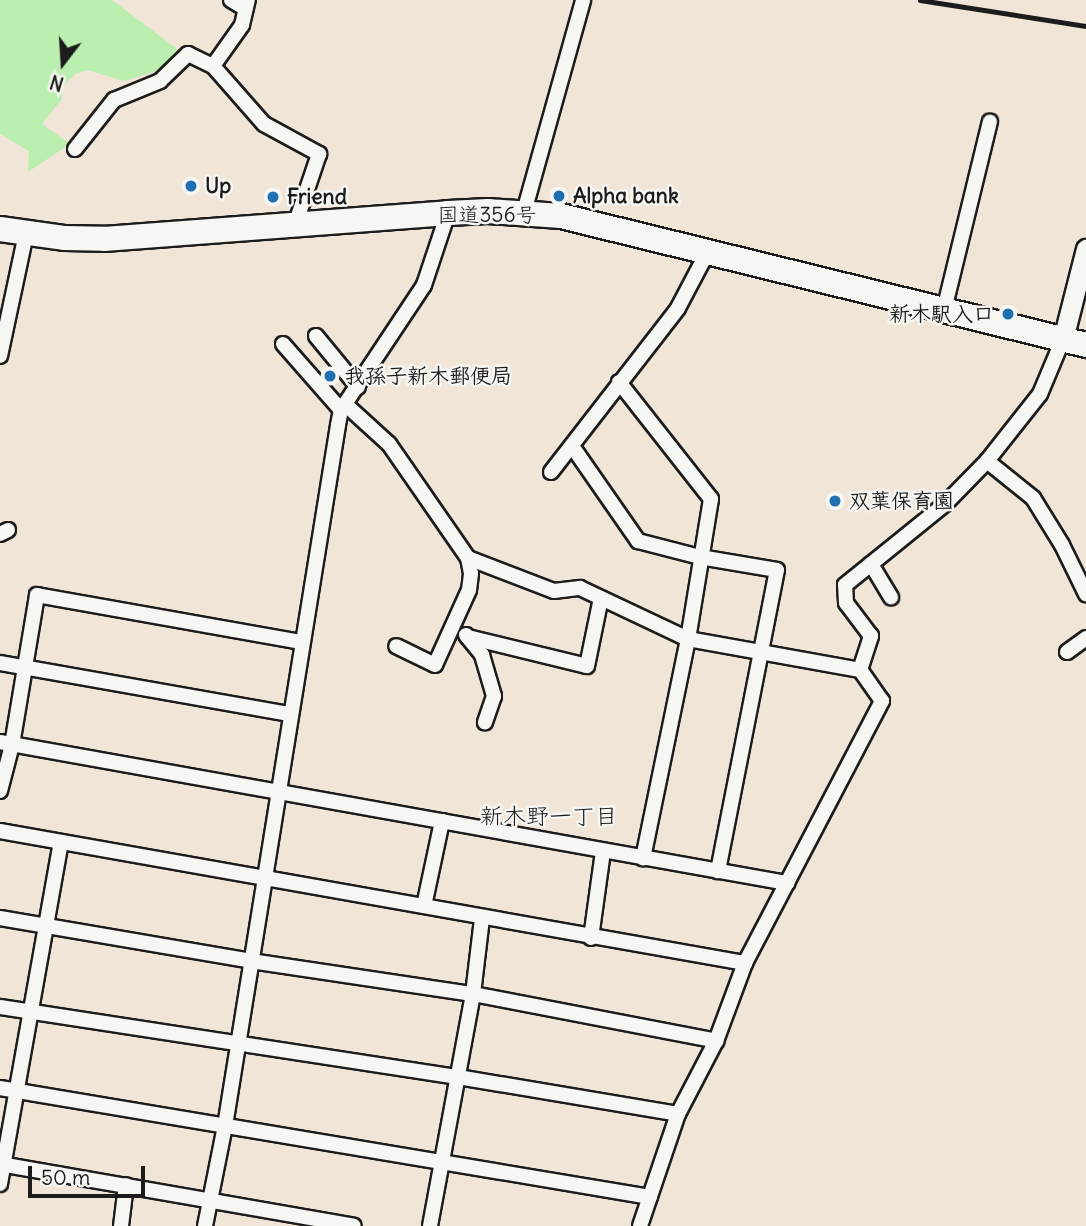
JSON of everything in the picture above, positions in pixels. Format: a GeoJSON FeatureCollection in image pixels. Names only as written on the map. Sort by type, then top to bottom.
{"type":"FeatureCollection","features":[{"type":"Feature","properties":{"kind":"highway","name":"国道356号"},"geometry":{"type":"LineString","coordinates":[[0,229],[26,234],[104,239],[448,213],[524,212],[592,222],[1074,342]]}},
{"type":"Feature","properties":{"kind":"street"},"geometry":{"type":"LineString","coordinates":[[213,66],[242,25],[247,4],[231,0]]}},
{"type":"Feature","properties":{"kind":"street"},"geometry":{"type":"LineString","coordinates":[[524,212],[583,0]]}},
{"type":"Feature","properties":{"kind":"street"},"geometry":{"type":"LineString","coordinates":[[75,149],[114,100],[160,81],[188,54],[213,66],[264,124],[319,154],[295,225]]}},
{"type":"Feature","properties":{"kind":"street"},"geometry":{"type":"LineString","coordinates":[[944,310],[990,122]]}},
{"type":"Feature","properties":{"kind":"street"},"geometry":{"type":"LineString","coordinates":[[205,1226],[225,1126],[276,791],[343,407],[424,285],[448,213]]}},
{"type":"Feature","properties":{"kind":"street"},"geometry":{"type":"LineString","coordinates":[[0,356],[26,234]]}},
{"type":"Feature","properties":{"kind":"street"},"geometry":{"type":"LineString","coordinates":[[860,670],[871,636],[846,603],[845,585],[945,504],[988,461],[1040,394],[1074,342],[1086,249]]}},
{"type":"Feature","properties":{"kind":"street"},"geometry":{"type":"LineString","coordinates":[[551,472],[678,307],[708,251]]}},
{"type":"Feature","properties":{"kind":"street"},"geometry":{"type":"LineString","coordinates":[[316,336],[358,387]]}},
{"type":"Feature","properties":{"kind":"street"},"geometry":{"type":"LineString","coordinates":[[282,344],[343,407],[389,444],[468,558],[471,574],[469,590],[461,614],[454,621],[435,665],[396,646]]}},
{"type":"Feature","properties":{"kind":"street"},"geometry":{"type":"LineString","coordinates":[[619,382],[711,499],[688,639],[643,858]]}},
{"type":"Feature","properties":{"kind":"street"},"geometry":{"type":"LineString","coordinates":[[572,446],[638,541],[701,557],[777,570],[718,871]]}},
{"type":"Feature","properties":{"kind":"street"},"geometry":{"type":"LineString","coordinates":[[988,461],[1033,498],[1062,545],[1086,594]]}},
{"type":"Feature","properties":{"kind":"street"},"geometry":{"type":"LineString","coordinates":[[468,558],[554,591],[580,588],[688,639],[860,670],[882,701],[745,963],[716,1041],[678,1114],[640,1226]]}},
{"type":"Feature","properties":{"kind":"street"},"geometry":{"type":"LineString","coordinates":[[871,564],[891,597]]}},
{"type":"Feature","properties":{"kind":"street"},"geometry":{"type":"LineString","coordinates":[[0,791],[6,743],[37,595],[302,642]]}},
{"type":"Feature","properties":{"kind":"street"},"geometry":{"type":"LineString","coordinates":[[468,637],[587,666],[601,598]]}},
{"type":"Feature","properties":{"kind":"street"},"geometry":{"type":"LineString","coordinates":[[454,621],[482,655],[494,696],[485,722]]}},
{"type":"Feature","properties":{"kind":"street"},"geometry":{"type":"LineString","coordinates":[[1067,652],[1086,638]]}},
{"type":"Feature","properties":{"kind":"street"},"geometry":{"type":"LineString","coordinates":[[0,663],[289,714]]}},
{"type":"Feature","properties":{"kind":"street"},"geometry":{"type":"LineString","coordinates":[[6,743],[787,883]]}},
{"type":"Feature","properties":{"kind":"street"},"geometry":{"type":"LineString","coordinates":[[424,906],[442,821]]}},
{"type":"Feature","properties":{"kind":"street"},"geometry":{"type":"LineString","coordinates":[[0,831],[590,938],[745,963]]}},
{"type":"Feature","properties":{"kind":"street"},"geometry":{"type":"LineString","coordinates":[[0,1184],[48,927],[61,842]]}},
{"type":"Feature","properties":{"kind":"street"},"geometry":{"type":"LineString","coordinates":[[590,938],[603,850]]}},
{"type":"Feature","properties":{"kind":"street"},"geometry":{"type":"LineString","coordinates":[[0,918],[251,961],[473,994],[716,1041]]}},
{"type":"Feature","properties":{"kind":"street"},"geometry":{"type":"LineString","coordinates":[[430,1226],[473,994],[482,918]]}},
{"type":"Feature","properties":{"kind":"street"},"geometry":{"type":"LineString","coordinates":[[0,1007],[458,1077],[678,1114]]}},
{"type":"Feature","properties":{"kind":"street"},"geometry":{"type":"LineString","coordinates":[[0,1088],[650,1196]]}},
{"type":"Feature","properties":{"kind":"street"},"geometry":{"type":"LineString","coordinates":[[2,1164],[354,1226]]}},
{"type":"Feature","properties":{"kind":"street"},"geometry":{"type":"LineString","coordinates":[[121,1226],[126,1185]]}},
{"type":"Feature","properties":{"kind":"green space"},"geometry":{"type":"Polygon","coordinates":[[[0,0],[112,0],[181,52],[154,72],[124,81],[87,70],[75,74],[61,88],[62,99],[42,124],[70,144],[28,172],[29,151],[0,134],[0,0]]]}},
{"type":"Feature","properties":{"kind":"railway"},"geometry":{"type":"LineString","coordinates":[[920,0],[1086,26]]}},
{"type":"Feature","properties":{"kind":"place","name":"Up"},"geometry":{"type":"Point","coordinates":[191,186]}},
{"type":"Feature","properties":{"kind":"place","name":"Alpha bank"},"geometry":{"type":"Point","coordinates":[559,196]}},
{"type":"Feature","properties":{"kind":"place","name":"Friend"},"geometry":{"type":"Point","coordinates":[273,197]}},
{"type":"Feature","properties":{"kind":"place","name":"新木駅入口"},"geometry":{"type":"Point","coordinates":[1008,314]}},
{"type":"Feature","properties":{"kind":"place","name":"我孫子新木郵便局"},"geometry":{"type":"Point","coordinates":[330,376]}},
{"type":"Feature","properties":{"kind":"place","name":"双葉保育園"},"geometry":{"type":"Point","coordinates":[835,501]}},
{"type":"Feature","properties":{"kind":"district","name":"新木野一丁目"},"geometry":{"type":"Point","coordinates":[549,816]}}]}
